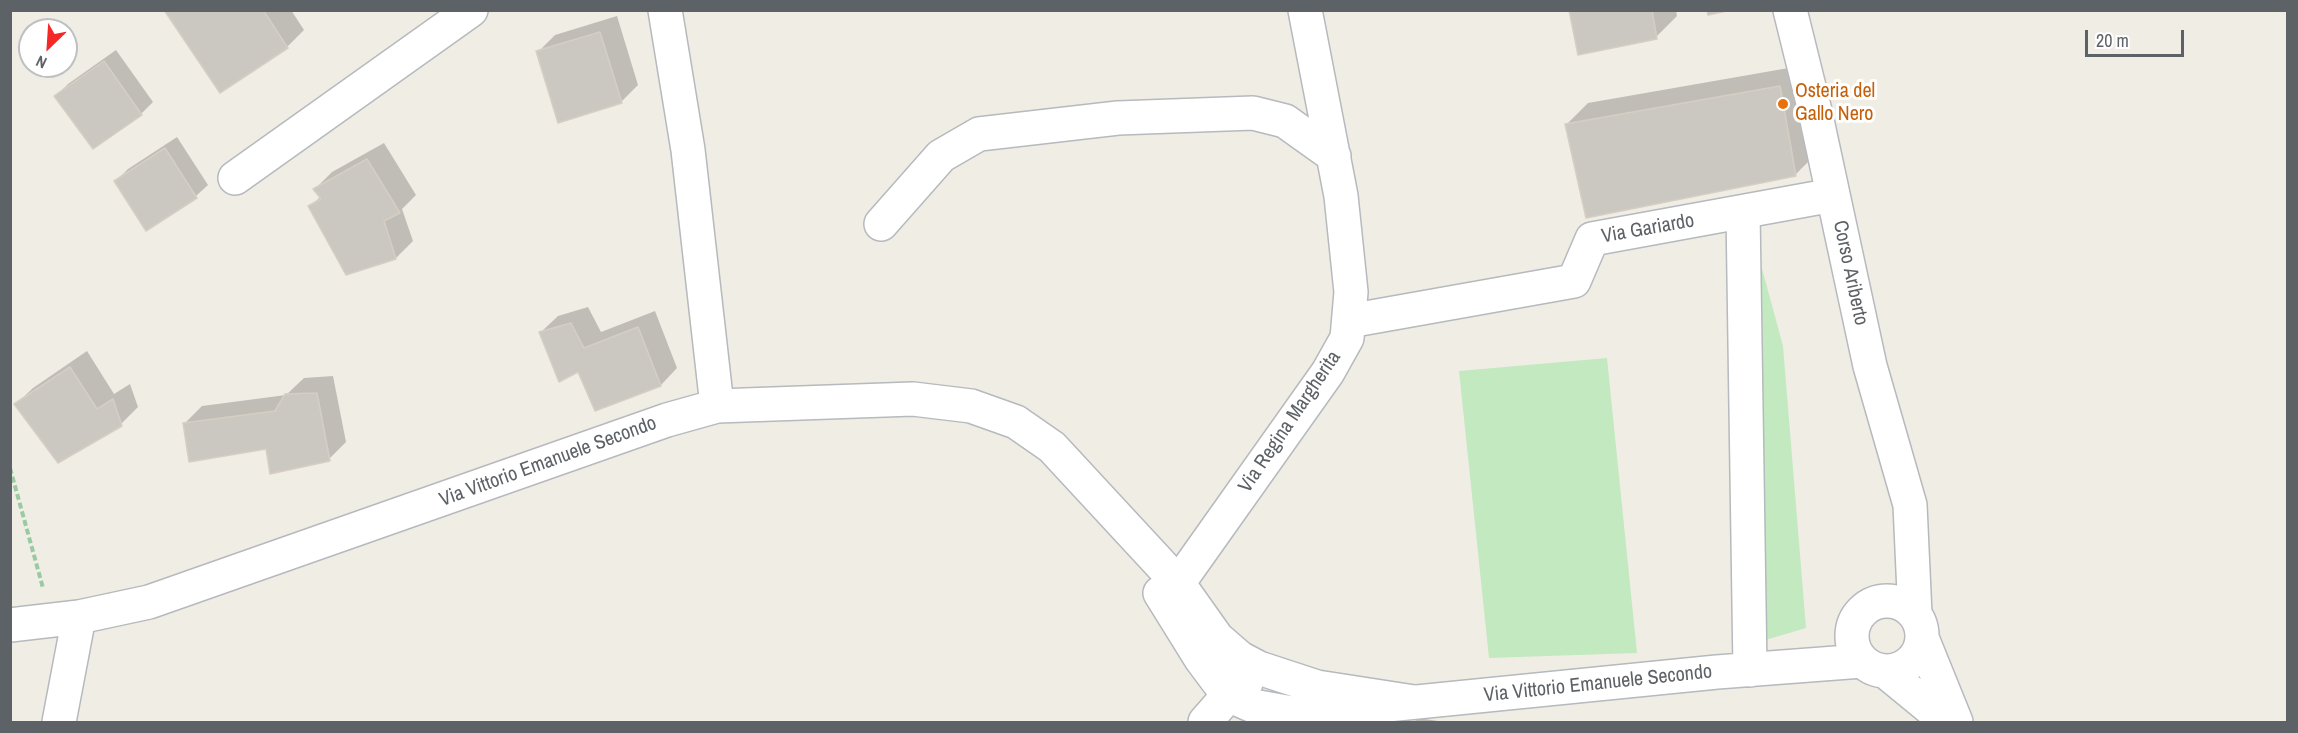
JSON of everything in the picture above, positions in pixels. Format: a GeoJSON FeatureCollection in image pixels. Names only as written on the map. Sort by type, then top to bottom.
{"type":"FeatureCollection","features":[{"type":"Feature","properties":{"kind":"street"},"geometry":{"type":"LineString","coordinates":[[235,178],[471,10]]}},
{"type":"Feature","properties":{"kind":"street"},"geometry":{"type":"LineString","coordinates":[[665,10],[688,150],[717,406]]}},
{"type":"Feature","properties":{"kind":"street","name":"Via Regina Margherita"},"geometry":{"type":"LineString","coordinates":[[1172,592],[1328,372],[1347,338],[1352,292],[1334,156],[1305,10]]}},
{"type":"Feature","properties":{"kind":"street","name":"Corso Ariberto"},"geometry":{"type":"LineString","coordinates":[[1790,10],[1870,366],[1910,505],[1919,626]]}},
{"type":"Feature","properties":{"kind":"street"},"geometry":{"type":"LineString","coordinates":[[881,224],[941,156],[979,134],[1118,118],[1253,113],[1285,121],[1334,156]]}},
{"type":"Feature","properties":{"kind":"street","name":"Via Gariardo"},"geometry":{"type":"LineString","coordinates":[[1348,321],[1574,281],[1592,239],[1833,195]]}},
{"type":"Feature","properties":{"kind":"street"},"geometry":{"type":"LineString","coordinates":[[1743,212],[1765,669]]}},
{"type":"Feature","properties":{"kind":"street","name":"Via Vittorio Emanuele Secondo"},"geometry":{"type":"LineString","coordinates":[[10,625],[65,618],[148,602],[667,420],[717,406],[913,399],[971,406],[1016,422],[1052,447],[1080,475],[1082,483],[1172,592],[1240,658],[1259,668],[1317,687],[1414,702]]}},
{"type":"Feature","properties":{"kind":"street"},"geometry":{"type":"LineString","coordinates":[[1913,535],[1864,614],[1853,644],[1874,666],[1947,723]]}},
{"type":"Feature","properties":{"kind":"street","name":"Via Vittorio Emanuele Secondo"},"geometry":{"type":"LineString","coordinates":[[1172,592],[1201,659],[1228,695],[1253,706],[1297,714],[1765,669],[1874,666]]}},
{"type":"Feature","properties":{"kind":"street"},"geometry":{"type":"LineString","coordinates":[[1864,614],[1889,601],[1903,604],[1919,626],[1956,723]]}},
{"type":"Feature","properties":{"kind":"street","name":"Via Vittorio Emanuele Secondo"},"geometry":{"type":"LineString","coordinates":[[1765,669],[1864,614]]}},
{"type":"Feature","properties":{"kind":"street"},"geometry":{"type":"LineString","coordinates":[[59,723],[65,618]]}},
{"type":"Feature","properties":{"kind":"street"},"geometry":{"type":"LineString","coordinates":[[1874,666],[1898,670],[1910,663],[1920,651],[1919,626]]}},
{"type":"Feature","properties":{"kind":"street","name":"Via Vittorio Emanuele Secondo"},"geometry":{"type":"LineString","coordinates":[[1228,695],[1241,685],[1260,681],[1323,699],[1340,700],[1358,694]]}},
{"type":"Feature","properties":{"kind":"street"},"geometry":{"type":"LineString","coordinates":[[1205,723],[1228,695]]}},
{"type":"Feature","properties":{"kind":"path"},"geometry":{"type":"LineString","coordinates":[[10,468],[65,618]]}},
{"type":"Feature","properties":{"kind":"green space"},"geometry":{"type":"Polygon","coordinates":[[[1757,250],[1783,346],[1806,628],[1762,641],[1757,250]]]}},
{"type":"Feature","properties":{"kind":"green space"},"geometry":{"type":"Polygon","coordinates":[[[1607,358],[1637,653],[1489,658],[1459,371],[1607,358]]]}},
{"type":"Feature","properties":{"kind":"building"},"geometry":{"type":"Polygon","coordinates":[[[164,10],[263,10],[288,48],[220,93],[164,10]]]}},
{"type":"Feature","properties":{"kind":"building"},"geometry":{"type":"Polygon","coordinates":[[[1569,10],[1652,10],[1657,39],[1578,55],[1569,10]]]}},
{"type":"Feature","properties":{"kind":"building"},"geometry":{"type":"Polygon","coordinates":[[[1707,10],[1731,10],[1708,15],[1707,10]]]}},
{"type":"Feature","properties":{"kind":"building"},"geometry":{"type":"Polygon","coordinates":[[[600,32],[622,103],[558,123],[536,51],[600,32]]]}},
{"type":"Feature","properties":{"kind":"building"},"geometry":{"type":"Polygon","coordinates":[[[104,61],[142,115],[93,149],[54,96],[104,61]]]}},
{"type":"Feature","properties":{"kind":"building"},"geometry":{"type":"Polygon","coordinates":[[[1780,86],[1796,176],[1586,218],[1565,124],[1780,86]]]}},
{"type":"Feature","properties":{"kind":"building"},"geometry":{"type":"Polygon","coordinates":[[[165,148],[197,198],[146,231],[114,181],[165,148]]]}},
{"type":"Feature","properties":{"kind":"building"},"geometry":{"type":"Polygon","coordinates":[[[367,159],[400,213],[384,221],[396,259],[346,275],[308,206],[321,199],[313,189],[367,159]]]}},
{"type":"Feature","properties":{"kind":"building"},"geometry":{"type":"Polygon","coordinates":[[[571,323],[584,348],[638,327],[661,386],[595,411],[578,372],[559,382],[539,332],[571,323]]]}},
{"type":"Feature","properties":{"kind":"building"},"geometry":{"type":"Polygon","coordinates":[[[70,367],[97,409],[113,399],[122,426],[58,463],[14,404],[70,367]]]}},
{"type":"Feature","properties":{"kind":"building"},"geometry":{"type":"Polygon","coordinates":[[[317,393],[330,461],[270,474],[266,449],[189,462],[183,423],[275,411],[285,394],[317,393]]]}},
{"type":"Feature","properties":{"kind":"place","name":"Osteria del Gallo Nero"},"geometry":{"type":"Point","coordinates":[1783,104]}}]}
